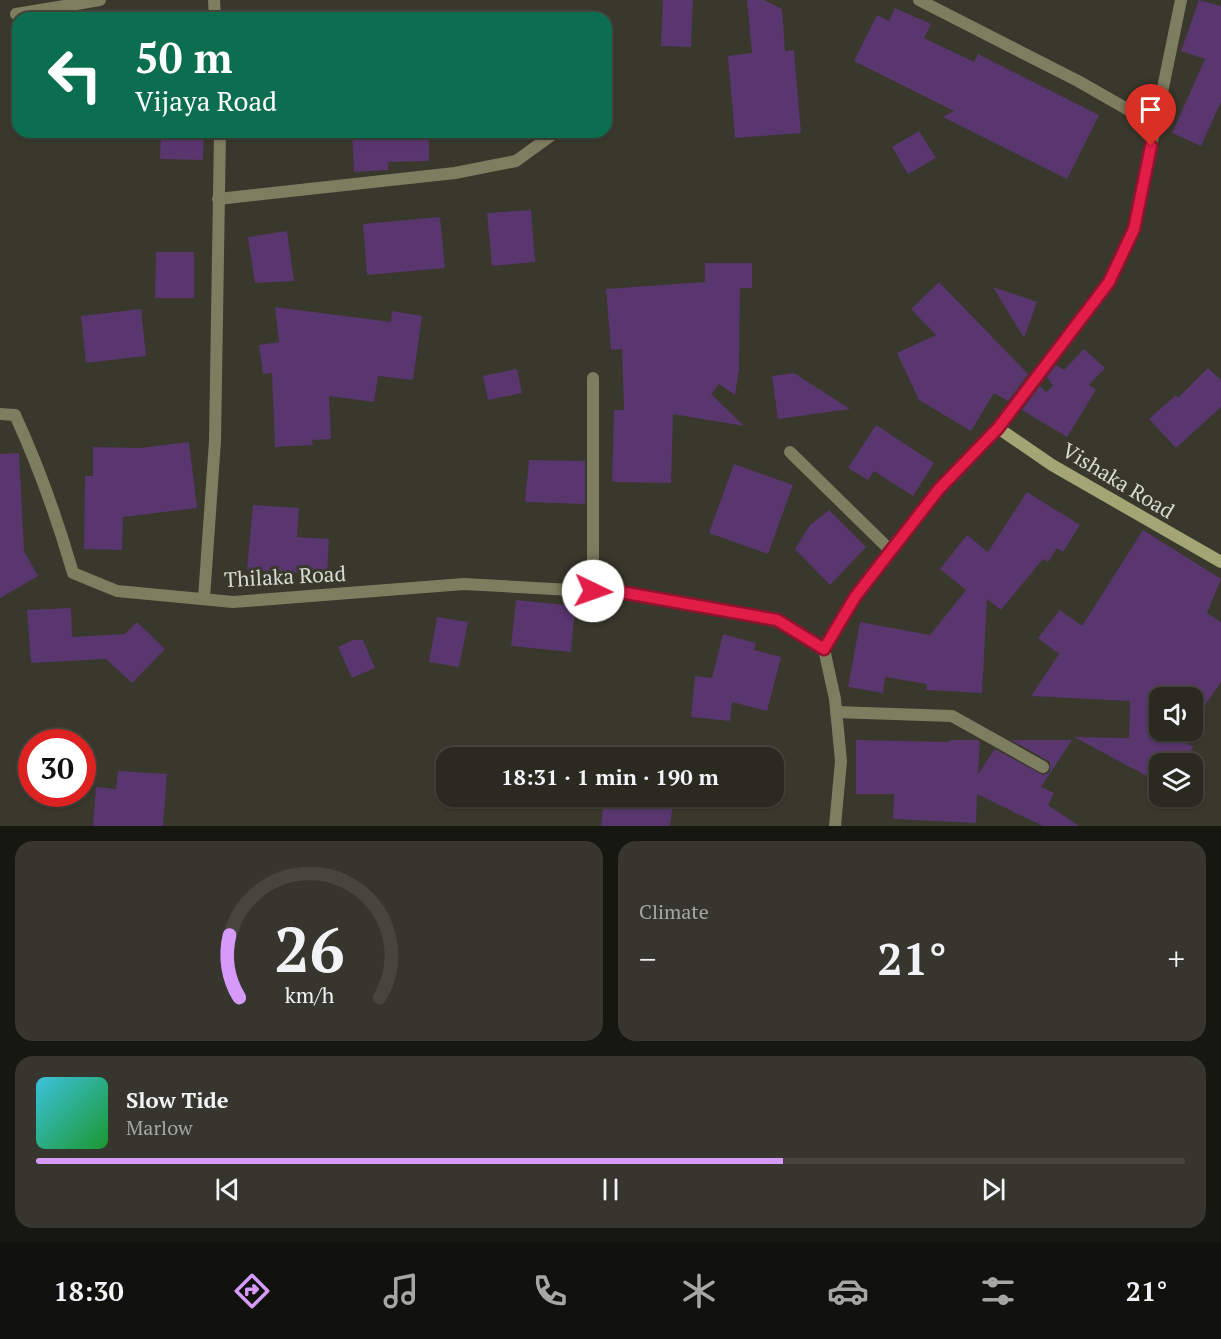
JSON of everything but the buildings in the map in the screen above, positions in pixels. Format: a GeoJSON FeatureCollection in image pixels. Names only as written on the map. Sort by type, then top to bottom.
{"type":"FeatureCollection","features":[{"type":"Feature","properties":{"kind":"street"},"geometry":{"type":"LineString","coordinates":[[28,12],[100,0]]}},
{"type":"Feature","properties":{"kind":"street"},"geometry":{"type":"LineString","coordinates":[[919,0],[1068,76],[1155,125]]}},
{"type":"Feature","properties":{"kind":"street"},"geometry":{"type":"LineString","coordinates":[[836,826],[840,761],[836,712],[824,649],[855,597],[939,489],[998,428],[1109,282],[1134,229],[1181,0]]}},
{"type":"Feature","properties":{"kind":"street","name":"Thilaka Road"},"geometry":{"type":"LineString","coordinates":[[220,138],[215,441],[204,598],[232,602],[464,585],[626,593],[777,620],[824,649]]}},
{"type":"Feature","properties":{"kind":"street"},"geometry":{"type":"LineString","coordinates":[[218,199],[455,174],[516,161],[548,138]]}},
{"type":"Feature","properties":{"kind":"street"},"geometry":{"type":"LineString","coordinates":[[593,378],[593,591]]}},
{"type":"Feature","properties":{"kind":"street"},"geometry":{"type":"LineString","coordinates":[[0,414],[15,415],[53,504],[73,573],[117,591],[204,598]]}},
{"type":"Feature","properties":{"kind":"street","name":"Vishaka Road"},"geometry":{"type":"LineString","coordinates":[[998,428],[1052,465],[1221,562]]}},
{"type":"Feature","properties":{"kind":"street"},"geometry":{"type":"LineString","coordinates":[[790,452],[891,551]]}},
{"type":"Feature","properties":{"kind":"street"},"geometry":{"type":"LineString","coordinates":[[836,712],[952,716],[1043,767]]}},
{"type":"Feature","properties":{"kind":"route"},"geometry":{"type":"LineString","coordinates":[[593,591],[626,593],[777,620],[824,649],[855,597],[879,566],[939,489],[998,428],[1109,282],[1134,229],[1151,146]]}}]}
